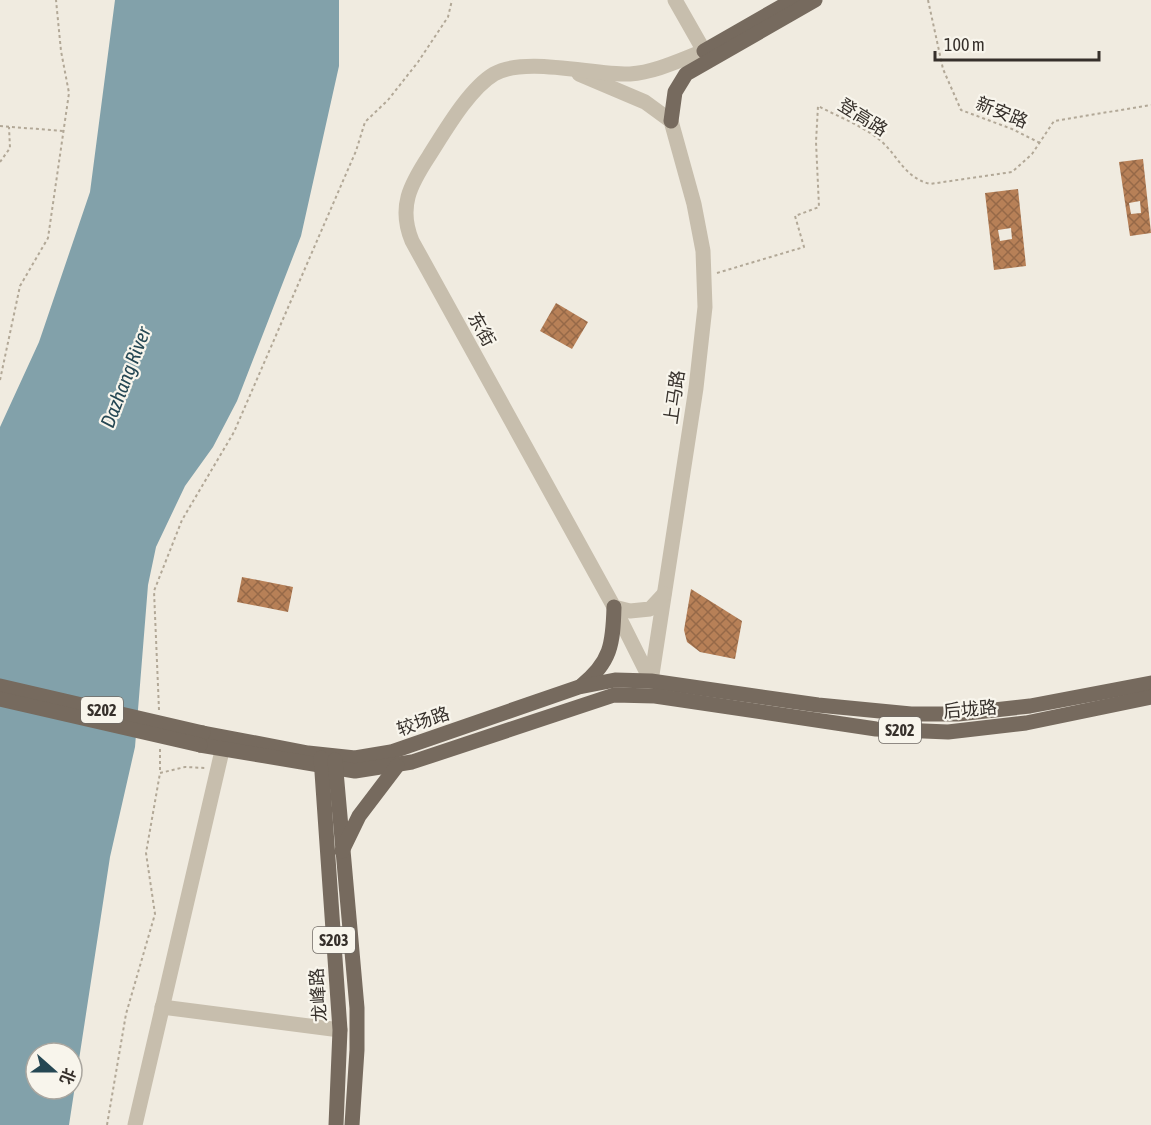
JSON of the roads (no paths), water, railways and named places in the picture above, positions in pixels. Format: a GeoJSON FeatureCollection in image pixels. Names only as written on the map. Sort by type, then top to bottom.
{"type":"FeatureCollection","features":[{"type":"Feature","properties":{"kind":"main road"},"geometry":{"type":"LineString","coordinates":[[704,51],[793,0]]}},
{"type":"Feature","properties":{"kind":"main road"},"geometry":{"type":"LineString","coordinates":[[671,121],[675,92],[686,74],[815,0]]}},
{"type":"Feature","properties":{"kind":"main road"},"geometry":{"type":"LineString","coordinates":[[579,687],[592,677],[608,655],[613,638],[614,607]]}},
{"type":"Feature","properties":{"kind":"main road","name":"较场路"},"geometry":{"type":"LineString","coordinates":[[328,763],[392,753],[579,687],[615,680],[650,688]]}},
{"type":"Feature","properties":{"kind":"main road","name":"后垅路"},"geometry":{"type":"LineString","coordinates":[[650,688],[911,714],[958,714],[1030,706],[1151,683]]}},
{"type":"Feature","properties":{"kind":"main road","name":"S202"},"geometry":{"type":"LineString","coordinates":[[0,686],[202,739]]}},
{"type":"Feature","properties":{"kind":"main road","name":"后垅路"},"geometry":{"type":"LineString","coordinates":[[650,688],[876,729],[948,732],[1026,723],[1151,697]]}},
{"type":"Feature","properties":{"kind":"main road","name":"较场路"},"geometry":{"type":"LineString","coordinates":[[202,739],[328,763],[355,771],[397,766],[596,699],[650,688]]}},
{"type":"Feature","properties":{"kind":"main road","name":"S202"},"geometry":{"type":"LineString","coordinates":[[0,699],[202,739]]}},
{"type":"Feature","properties":{"kind":"main road","name":"龙峰路"},"geometry":{"type":"LineString","coordinates":[[328,763],[342,851],[357,1008],[352,1125]]}},
{"type":"Feature","properties":{"kind":"main road","name":"龙峰路"},"geometry":{"type":"LineString","coordinates":[[328,763],[341,1067],[336,1125]]}},
{"type":"Feature","properties":{"kind":"main road"},"geometry":{"type":"LineString","coordinates":[[342,851],[359,816],[397,766]]}},
{"type":"Feature","properties":{"kind":"street"},"geometry":{"type":"LineString","coordinates":[[675,0],[704,51]]}},
{"type":"Feature","properties":{"kind":"street","name":"东街"},"geometry":{"type":"LineString","coordinates":[[650,688],[614,607],[417,251],[405,224],[405,206],[412,185],[423,165],[466,104],[492,75],[520,66],[628,74],[648,72],[704,51]]}},
{"type":"Feature","properties":{"kind":"street"},"geometry":{"type":"LineString","coordinates":[[573,71],[645,102],[671,121]]}},
{"type":"Feature","properties":{"kind":"street","name":"上马路"},"geometry":{"type":"LineString","coordinates":[[650,688],[696,388],[705,307],[705,276],[698,220],[671,121]]}},
{"type":"Feature","properties":{"kind":"street"},"geometry":{"type":"LineString","coordinates":[[614,607],[630,611],[650,609],[664,594]]}},
{"type":"Feature","properties":{"kind":"street"},"geometry":{"type":"LineString","coordinates":[[135,1125],[224,744]]}},
{"type":"Feature","properties":{"kind":"street"},"geometry":{"type":"LineString","coordinates":[[162,1007],[340,1030]]}},
{"type":"Feature","properties":{"kind":"water","name":"Dazhang River"},"geometry":{"type":"Polygon","coordinates":[[[115,0],[339,0],[339,66],[301,236],[237,401],[213,447],[185,486],[156,547],[148,585],[135,747],[110,857],[82,1041],[24,1041],[24,1101],[73,1101],[69,1125],[0,1125],[0,427],[39,342],[90,192],[115,0]]]}}]}
